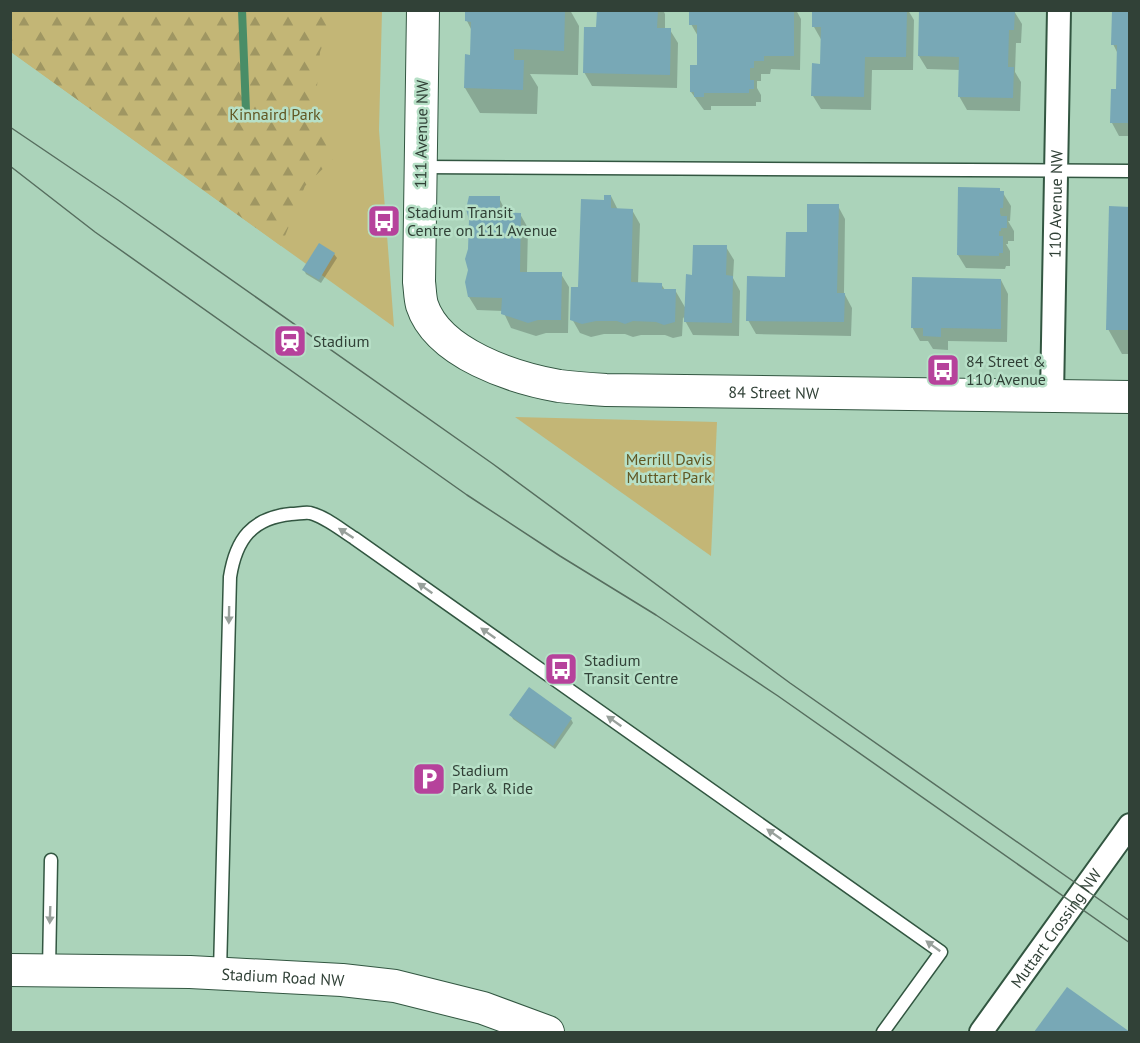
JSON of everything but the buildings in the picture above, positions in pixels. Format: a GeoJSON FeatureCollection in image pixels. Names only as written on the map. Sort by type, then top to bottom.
{"type":"FeatureCollection","features":[{"type":"Feature","properties":{"kind":"street","name":"111 Avenue NW"},"geometry":{"type":"LineString","coordinates":[[423,10],[419,282],[422,305],[434,327]]}},
{"type":"Feature","properties":{"kind":"street","name":"110 Avenue NW"},"geometry":{"type":"LineString","coordinates":[[1052,396],[1059,10]]}},
{"type":"Feature","properties":{"kind":"street","name":"84 Street NW"},"geometry":{"type":"LineString","coordinates":[[434,327],[448,341],[489,365],[517,377],[560,386],[612,390],[1130,397]]}},
{"type":"Feature","properties":{"kind":"street","name":"Muttart Crossing NW"},"geometry":{"type":"LineString","coordinates":[[981,1032],[1130,825]]}},
{"type":"Feature","properties":{"kind":"street","name":"Stadium Road NW"},"geometry":{"type":"LineString","coordinates":[[10,970],[220,974],[342,980],[395,986],[447,997],[548,1032]]}},
{"type":"Feature","properties":{"kind":"lane"},"geometry":{"type":"LineString","coordinates":[[420,167],[1130,171]]}},
{"type":"Feature","properties":{"kind":"lane"},"geometry":{"type":"LineString","coordinates":[[220,974],[232,560],[240,543],[250,530],[267,519],[282,515],[309,513],[329,522],[941,952],[883,1032]]}},
{"type":"Feature","properties":{"kind":"lane"},"geometry":{"type":"LineString","coordinates":[[49,970],[51,860]]}},
{"type":"Feature","properties":{"kind":"green space","name":"Kinnaird Park"},"geometry":{"type":"Polygon","coordinates":[[[11,10],[339,11],[335,12],[320,52],[315,109],[333,159],[305,186],[281,246],[11,52],[11,10]]]}},
{"type":"Feature","properties":{"kind":"green space","name":"Kinnaird Park"},"geometry":{"type":"Polygon","coordinates":[[[11,11],[382,11],[379,130],[394,327],[11,52],[11,11]]]}},
{"type":"Feature","properties":{"kind":"green space","name":"Merrill Davis Muttart Park"},"geometry":{"type":"Polygon","coordinates":[[[515,417],[717,422],[711,556],[515,417]]]}},
{"type":"Feature","properties":{"kind":"waterway"},"geometry":{"type":"LineString","coordinates":[[242,10],[246,111]]}},
{"type":"Feature","properties":{"kind":"tram line"},"geometry":{"type":"LineString","coordinates":[[10,127],[118,200],[493,464],[790,683],[1130,921]]}},
{"type":"Feature","properties":{"kind":"tram line"},"geometry":{"type":"LineString","coordinates":[[10,166],[95,232],[467,495],[656,615],[778,696],[1130,943]]}},
{"type":"Feature","properties":{"kind":"place","name":"Stadium Transit Centre on 111 Avenue"},"geometry":{"type":"Point","coordinates":[384,221]}},
{"type":"Feature","properties":{"kind":"place","name":"Stadium"},"geometry":{"type":"Point","coordinates":[290,341]}},
{"type":"Feature","properties":{"kind":"place","name":"84 Street & 110 Avenue"},"geometry":{"type":"Point","coordinates":[943,370]}},
{"type":"Feature","properties":{"kind":"place","name":"Stadium Transit Centre"},"geometry":{"type":"Point","coordinates":[561,669]}},
{"type":"Feature","properties":{"kind":"place","name":"Stadium Park & Ride"},"geometry":{"type":"Point","coordinates":[429,779]}}]}
